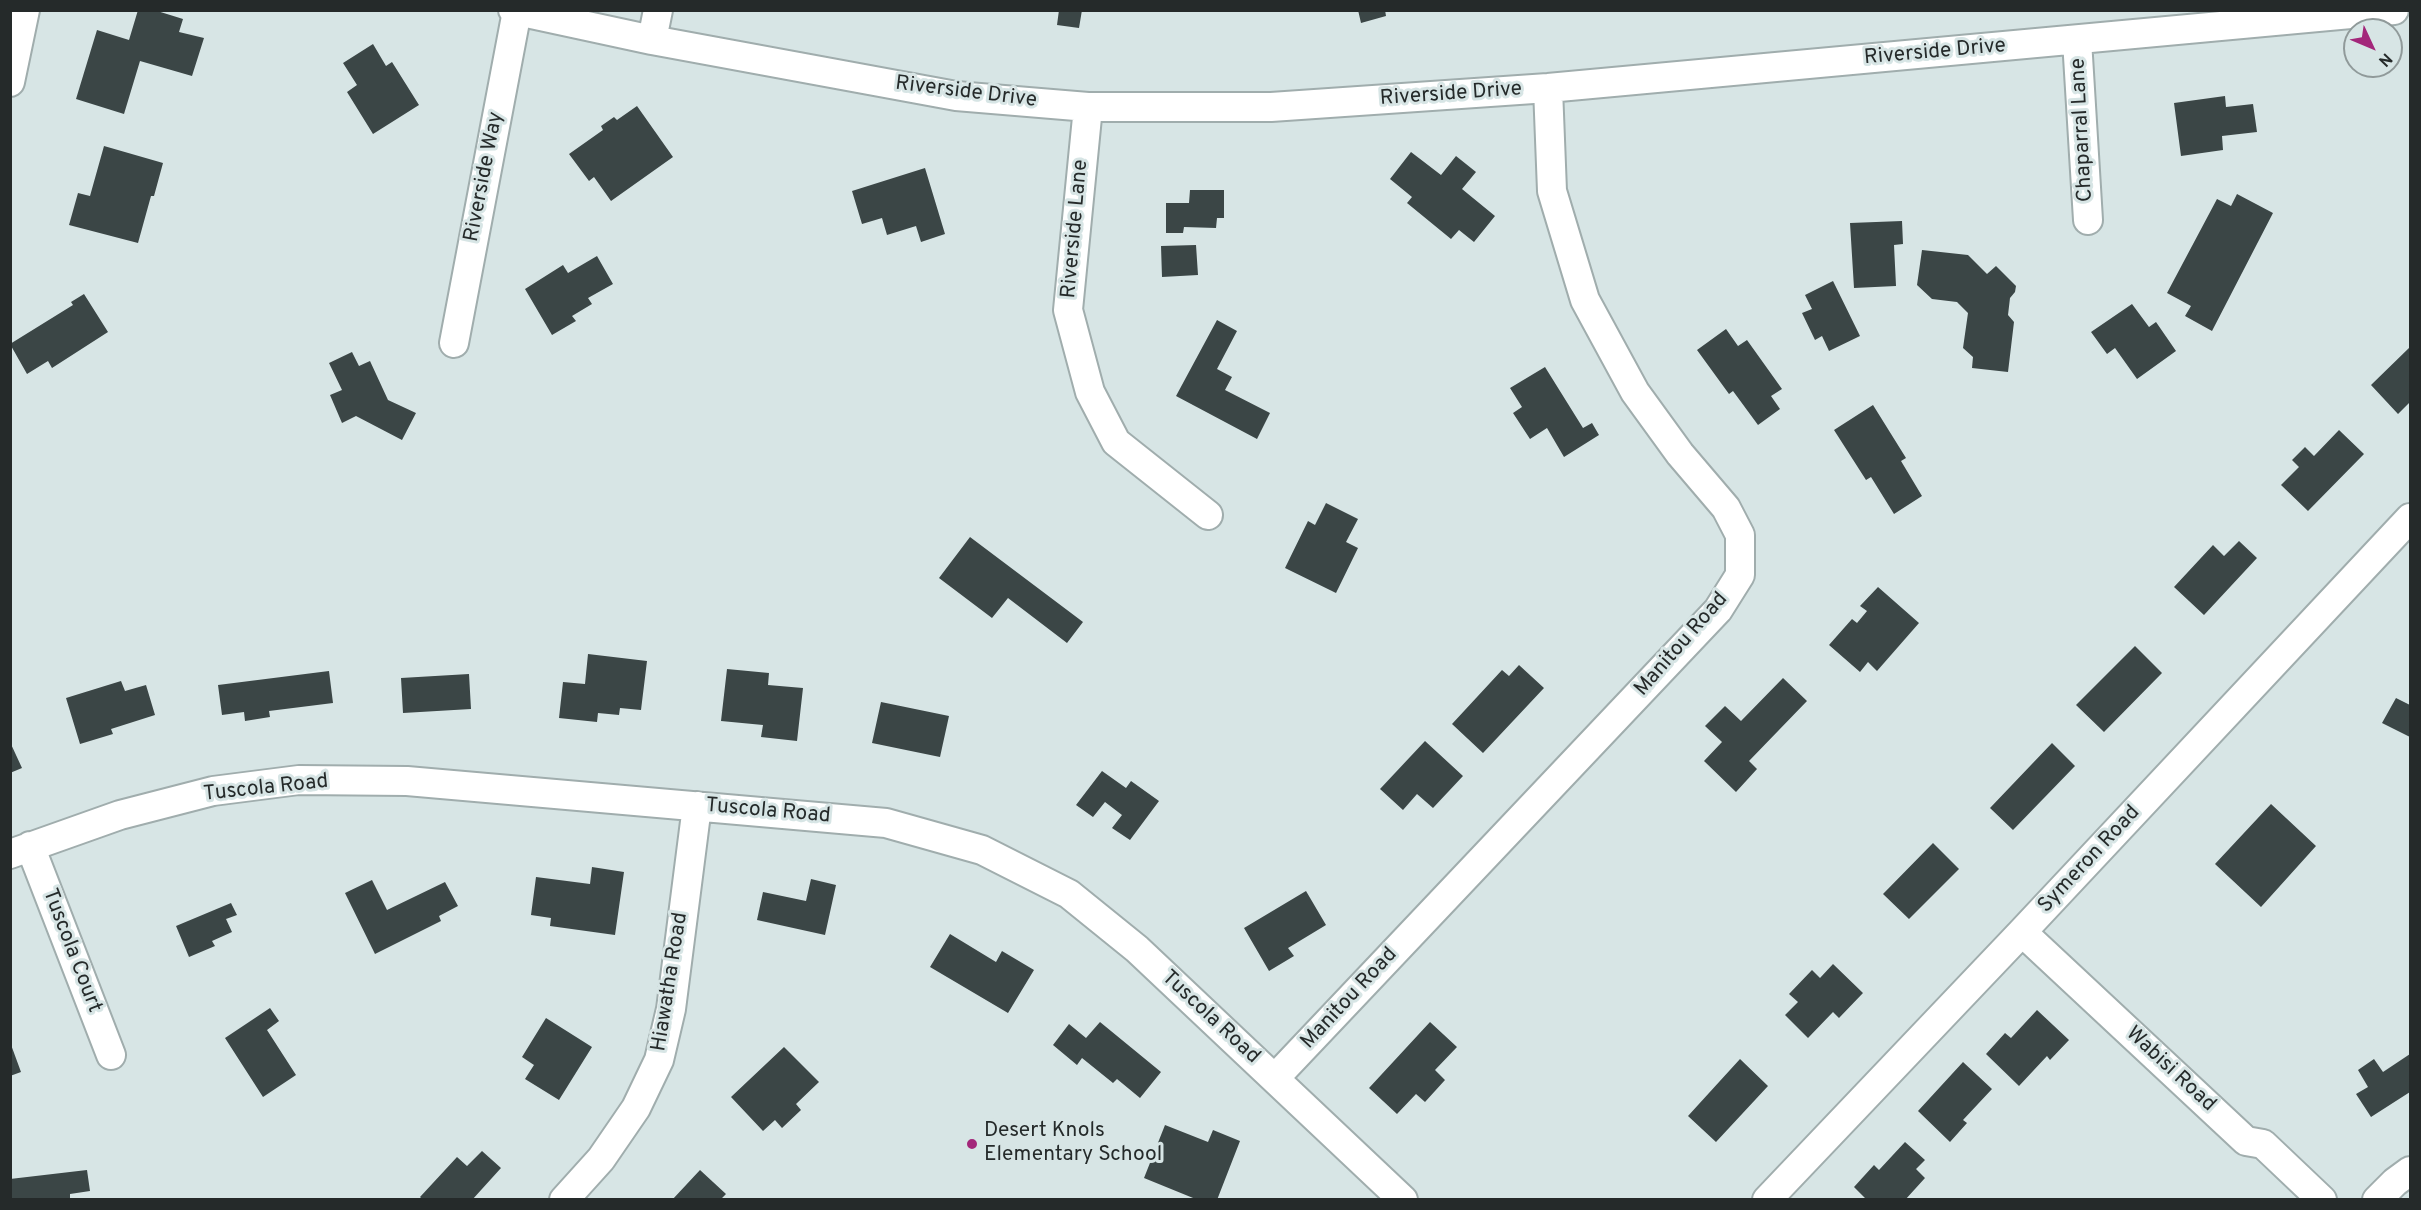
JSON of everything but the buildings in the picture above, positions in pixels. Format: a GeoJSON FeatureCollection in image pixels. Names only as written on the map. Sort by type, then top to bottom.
{"type":"FeatureCollection","features":[{"type":"Feature","properties":{"kind":"street"},"geometry":{"type":"LineString","coordinates":[[10,82],[25,10]]}},
{"type":"Feature","properties":{"kind":"street"},"geometry":{"type":"LineString","coordinates":[[651,40],[658,10]]}},
{"type":"Feature","properties":{"kind":"street","name":"Riverside Drive"},"geometry":{"type":"LineString","coordinates":[[515,11],[651,40],[956,96],[1088,107],[1271,107],[1548,88],[2394,10]]}},
{"type":"Feature","properties":{"kind":"street","name":"Riverside Way"},"geometry":{"type":"LineString","coordinates":[[454,343],[515,11]]}},
{"type":"Feature","properties":{"kind":"street","name":"Chaparral Lane"},"geometry":{"type":"LineString","coordinates":[[2077,40],[2088,220]]}},
{"type":"Feature","properties":{"kind":"street","name":"Manitou Road"},"geometry":{"type":"LineString","coordinates":[[1275,1078],[1718,610],[1740,575],[1740,535],[1726,508],[1680,454],[1635,392],[1585,300],[1552,191],[1548,88]]}},
{"type":"Feature","properties":{"kind":"street","name":"Riverside Lane"},"geometry":{"type":"LineString","coordinates":[[1088,107],[1068,310],[1090,392],[1116,442],[1208,515]]}},
{"type":"Feature","properties":{"kind":"street","name":"Symeron Road"},"geometry":{"type":"LineString","coordinates":[[1767,1200],[2410,518]]}},
{"type":"Feature","properties":{"kind":"street","name":"Tuscola Road"},"geometry":{"type":"LineString","coordinates":[[20,850],[120,815],[213,791],[299,780],[407,781],[886,823],[982,850],[1069,894],[1137,949],[1403,1200]]}},
{"type":"Feature","properties":{"kind":"street","name":"Hiawatha Road"},"geometry":{"type":"LineString","coordinates":[[564,1200],[601,1159],[636,1108],[659,1059],[671,1009],[697,806]]}},
{"type":"Feature","properties":{"kind":"street","name":"Tuscola Court"},"geometry":{"type":"LineString","coordinates":[[20,850],[111,1055]]}},
{"type":"Feature","properties":{"kind":"street","name":"Wabisi Road"},"geometry":{"type":"LineString","coordinates":[[2022,932],[2246,1141],[2263,1144],[2322,1200]]}},
{"type":"Feature","properties":{"kind":"street"},"geometry":{"type":"LineString","coordinates":[[2378,1200],[2410,1170]]}},
{"type":"Feature","properties":{"kind":"place","name":"Desert Knols Elementary School"},"geometry":{"type":"Point","coordinates":[972,1144]}}]}
